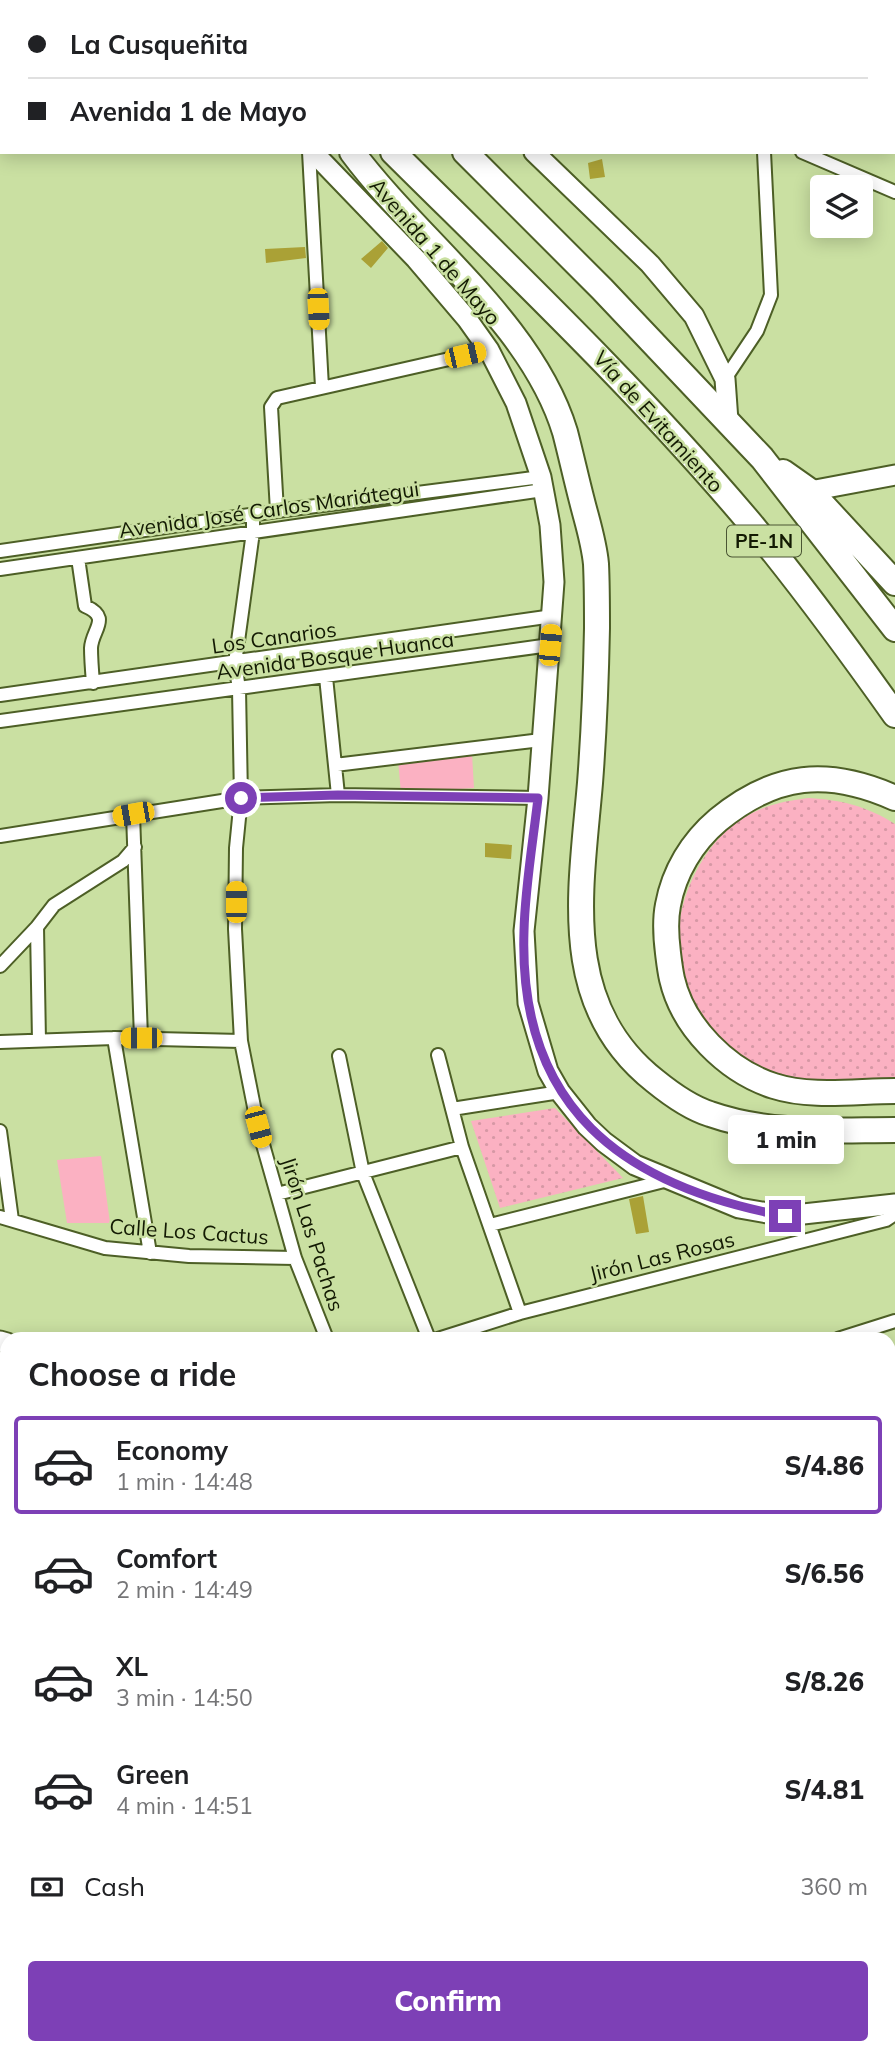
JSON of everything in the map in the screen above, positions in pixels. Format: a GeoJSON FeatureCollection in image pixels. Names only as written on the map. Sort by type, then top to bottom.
{"type":"FeatureCollection","features":[{"type":"Feature","properties":{"kind":"highway"},"geometry":{"type":"LineString","coordinates":[[354,154],[501,320],[545,385],[564,429],[596,562],[595,667],[580,933],[589,980],[600,1014],[617,1042],[641,1070],[668,1091],[706,1113],[747,1125],[779,1130],[895,1130]]}},
{"type":"Feature","properties":{"kind":"highway","name":"Vía de Evitamiento"},"geometry":{"type":"LineString","coordinates":[[395,154],[619,378],[750,523],[895,715]]}},
{"type":"Feature","properties":{"kind":"highway","name":"PE-1N"},"geometry":{"type":"LineString","coordinates":[[467,154],[602,289],[762,458],[895,629]]}},
{"type":"Feature","properties":{"kind":"highway"},"geometry":{"type":"LineString","coordinates":[[762,458],[810,491],[895,583]]}},
{"type":"Feature","properties":{"kind":"highway"},"geometry":{"type":"LineString","coordinates":[[895,798],[849,782],[822,779],[772,786],[746,799],[705,832],[688,853],[678,872],[667,906],[666,935],[672,980],[686,1015],[701,1036],[725,1059],[752,1077],[775,1086],[803,1092],[895,1091]]}},
{"type":"Feature","properties":{"kind":"main road","name":"Avenida 1 de Mayo"},"geometry":{"type":"LineString","coordinates":[[313,154],[416,259],[467,319],[489,350],[516,403],[542,484],[553,556],[553,616],[524,931],[528,1003],[548,1071],[560,1092],[587,1126],[635,1165],[740,1208],[785,1216],[895,1204]]}},
{"type":"Feature","properties":{"kind":"main road"},"geometry":{"type":"LineString","coordinates":[[536,154],[650,264],[681,299],[709,344],[725,379],[728,421]]}},
{"type":"Feature","properties":{"kind":"main road"},"geometry":{"type":"LineString","coordinates":[[810,491],[895,475]]}},
{"type":"Feature","properties":{"kind":"street"},"geometry":{"type":"LineString","coordinates":[[311,154],[323,387]]}},
{"type":"Feature","properties":{"kind":"street"},"geometry":{"type":"LineString","coordinates":[[725,379],[757,331],[771,295],[764,154]]}},
{"type":"Feature","properties":{"kind":"street"},"geometry":{"type":"LineString","coordinates":[[807,154],[895,192]]}},
{"type":"Feature","properties":{"kind":"street"},"geometry":{"type":"LineString","coordinates":[[277,511],[271,407],[277,397],[489,350]]}},
{"type":"Feature","properties":{"kind":"street","name":"Avenida José Carlos Mariátegui"},"geometry":{"type":"LineString","coordinates":[[0,551],[277,511],[542,484]]}},
{"type":"Feature","properties":{"kind":"street","name":"Avenida José Carlos Mariátegui"},"geometry":{"type":"LineString","coordinates":[[0,569],[253,532],[542,484]]}},
{"type":"Feature","properties":{"kind":"street","name":"Jirón Las Pachas"},"geometry":{"type":"LineString","coordinates":[[253,514],[253,532],[235,663],[239,689],[241,798],[236,848],[235,915],[241,1041],[258,1127],[295,1258],[324,1332]]}},
{"type":"Feature","properties":{"kind":"street"},"geometry":{"type":"LineString","coordinates":[[78,558],[85,606],[98,615],[100,624],[91,644],[93,682]]}},
{"type":"Feature","properties":{"kind":"street","name":"Los Canarios"},"geometry":{"type":"LineString","coordinates":[[0,695],[553,616]]}},
{"type":"Feature","properties":{"kind":"street","name":"Avenida Bosque Huanca"},"geometry":{"type":"LineString","coordinates":[[0,721],[550,645]]}},
{"type":"Feature","properties":{"kind":"street"},"geometry":{"type":"LineString","coordinates":[[326,677],[338,795]]}},
{"type":"Feature","properties":{"kind":"street"},"geometry":{"type":"LineString","coordinates":[[63,687],[66,712]]}},
{"type":"Feature","properties":{"kind":"street"},"geometry":{"type":"LineString","coordinates":[[335,765],[541,740]]}},
{"type":"Feature","properties":{"kind":"street"},"geometry":{"type":"LineString","coordinates":[[0,836],[241,798],[338,795],[538,798]]}},
{"type":"Feature","properties":{"kind":"street"},"geometry":{"type":"LineString","coordinates":[[133,814],[141,1038]]}},
{"type":"Feature","properties":{"kind":"street"},"geometry":{"type":"LineString","coordinates":[[0,966],[54,905],[123,861],[135,847]]}},
{"type":"Feature","properties":{"kind":"street"},"geometry":{"type":"LineString","coordinates":[[37,927],[39,1041]]}},
{"type":"Feature","properties":{"kind":"street"},"geometry":{"type":"LineString","coordinates":[[0,1042],[114,1038],[241,1041]]}},
{"type":"Feature","properties":{"kind":"street"},"geometry":{"type":"LineString","coordinates":[[114,1038],[149,1253]]}},
{"type":"Feature","properties":{"kind":"street"},"geometry":{"type":"LineString","coordinates":[[438,1055],[462,1147],[520,1313]]}},
{"type":"Feature","properties":{"kind":"street"},"geometry":{"type":"LineString","coordinates":[[339,1056],[362,1173],[426,1332]]}},
{"type":"Feature","properties":{"kind":"street"},"geometry":{"type":"LineString","coordinates":[[452,1109],[560,1092]]}},
{"type":"Feature","properties":{"kind":"street"},"geometry":{"type":"LineString","coordinates":[[0,1131],[6,1219]]}},
{"type":"Feature","properties":{"kind":"street"},"geometry":{"type":"LineString","coordinates":[[277,1194],[462,1147]]}},
{"type":"Feature","properties":{"kind":"street"},"geometry":{"type":"LineString","coordinates":[[489,1225],[668,1180]]}},
{"type":"Feature","properties":{"kind":"street","name":"Jirón Las Rosas"},"geometry":{"type":"LineString","coordinates":[[460,1332],[520,1313],[886,1220],[895,1214]]}},
{"type":"Feature","properties":{"kind":"street","name":"Calle Los Cactus"},"geometry":{"type":"LineString","coordinates":[[6,1219],[105,1248],[149,1253],[295,1258]]}},
{"type":"Feature","properties":{"kind":"street"},"geometry":{"type":"LineString","coordinates":[[860,1332],[895,1321]]}},
{"type":"Feature","properties":{"kind":"shaded area"},"geometry":{"type":"Polygon","coordinates":[[[472,754],[474,788],[401,793],[398,760],[472,754]]]}},
{"type":"Feature","properties":{"kind":"shaded area"},"geometry":{"type":"Polygon","coordinates":[[[809,798],[854,805],[895,824],[895,1078],[829,1080],[780,1074],[755,1064],[725,1045],[700,1020],[692,1006],[680,964],[679,923],[691,883],[700,865],[724,833],[747,816],[772,805],[809,798]]]}},
{"type":"Feature","properties":{"kind":"shaded area"},"geometry":{"type":"Polygon","coordinates":[[[555,1108],[623,1178],[500,1208],[471,1121],[555,1108]]]}},
{"type":"Feature","properties":{"kind":"shaded area"},"geometry":{"type":"Polygon","coordinates":[[[101,1156],[110,1223],[67,1223],[57,1160],[101,1156]]]}},
{"type":"Feature","properties":{"kind":"building"},"geometry":{"type":"Polygon","coordinates":[[[602,159],[605,177],[590,179],[588,163],[602,159]]]}},
{"type":"Feature","properties":{"kind":"building"},"geometry":{"type":"Polygon","coordinates":[[[382,241],[388,248],[371,268],[361,259],[382,241]]]}},
{"type":"Feature","properties":{"kind":"building"},"geometry":{"type":"Polygon","coordinates":[[[305,247],[306,258],[266,263],[265,249],[305,247]]]}},
{"type":"Feature","properties":{"kind":"building"},"geometry":{"type":"Polygon","coordinates":[[[485,843],[512,845],[511,859],[485,857],[485,843]]]}},
{"type":"Feature","properties":{"kind":"building"},"geometry":{"type":"Polygon","coordinates":[[[643,1196],[649,1232],[636,1234],[629,1199],[643,1196]]]}},
{"type":"Feature","properties":{"kind":"route"},"geometry":{"type":"LineString","coordinates":[[241,798],[338,795],[538,798],[524,931],[528,1003],[548,1071],[560,1092],[587,1126],[635,1165],[740,1208],[785,1216]]}}]}
